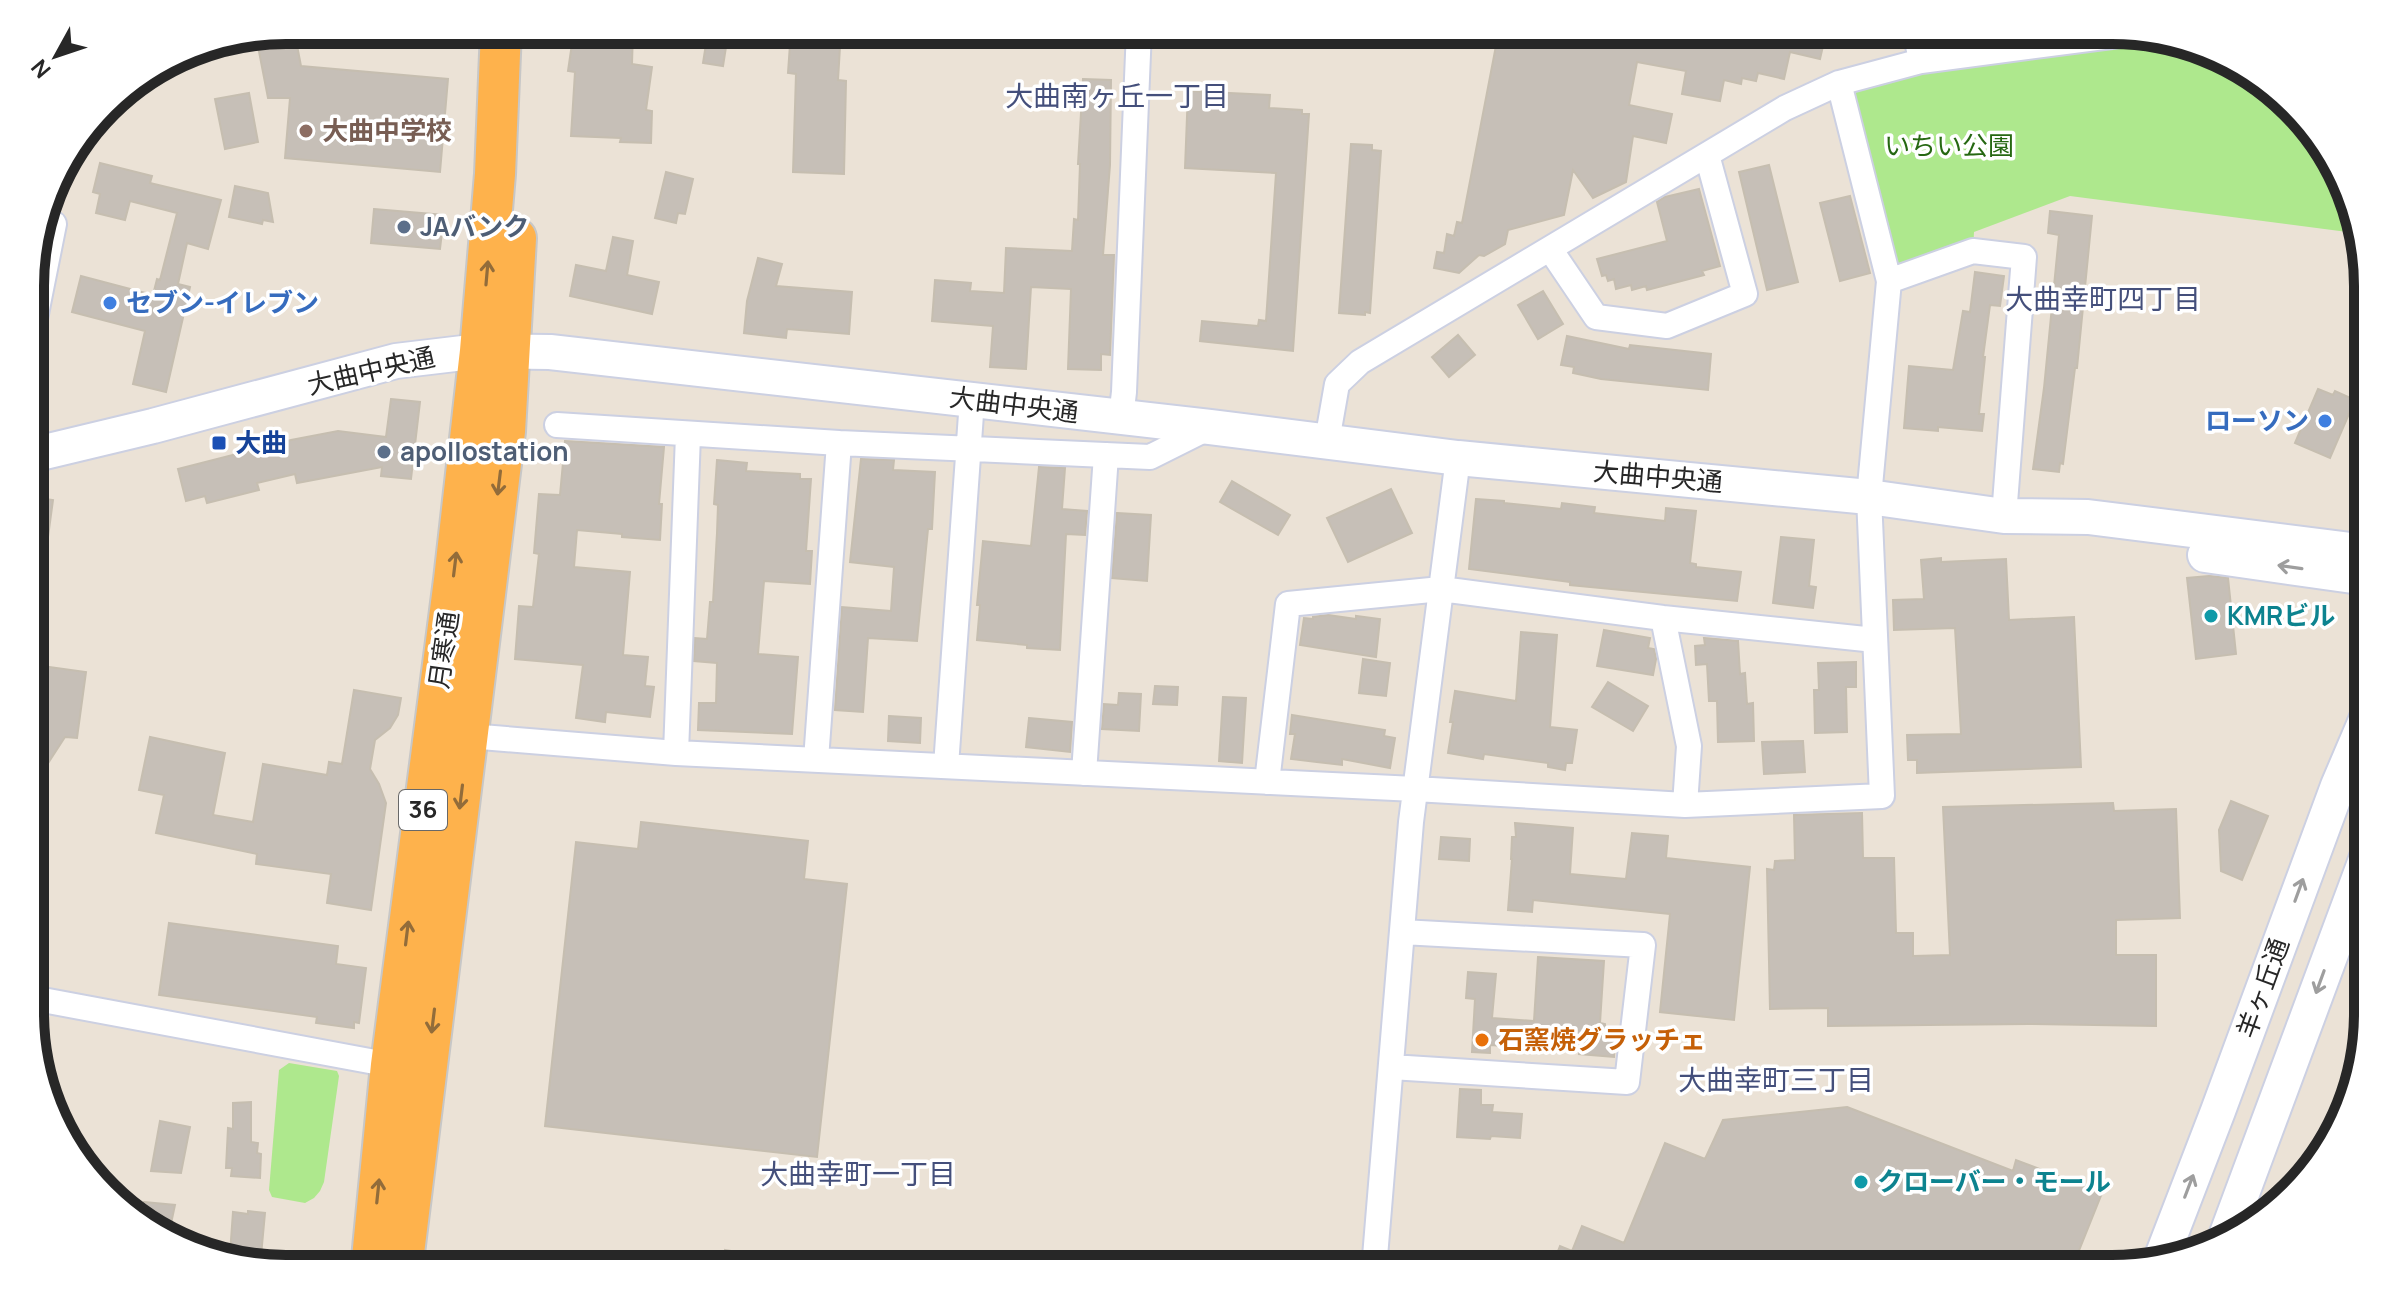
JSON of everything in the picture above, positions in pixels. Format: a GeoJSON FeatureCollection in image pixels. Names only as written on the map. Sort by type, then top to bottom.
{"type":"FeatureCollection","features":[{"type":"Feature","properties":{"kind":"highway","name":"月寒通"},"geometry":{"type":"LineString","coordinates":[[404,1255],[505,431],[496,350],[495,174],[500,44]]}},
{"type":"Feature","properties":{"kind":"highway","name":"月寒通"},"geometry":{"type":"LineString","coordinates":[[372,1255],[391,1065],[454,580],[496,350],[524,44]]}},
{"type":"Feature","properties":{"kind":"main road","name":"大曲中央通"},"geometry":{"type":"LineString","coordinates":[[45,452],[396,361],[496,350],[550,352],[1458,458],[1869,497],[2004,516],[2085,538],[2354,576]]}},
{"type":"Feature","properties":{"kind":"main road","name":"大曲中央通"},"geometry":{"type":"LineString","coordinates":[[2004,516],[2088,517],[2354,550]]}},
{"type":"Feature","properties":{"kind":"main road","name":"羊ヶ丘通"},"geometry":{"type":"LineString","coordinates":[[2165,1248],[2354,748]]}},
{"type":"Feature","properties":{"kind":"main road","name":"羊ヶ丘通"},"geometry":{"type":"LineString","coordinates":[[2231,1223],[2354,893]]}},
{"type":"Feature","properties":{"kind":"street"},"geometry":{"type":"LineString","coordinates":[[1121,417],[1138,44]]}},
{"type":"Feature","properties":{"kind":"street"},"geometry":{"type":"LineString","coordinates":[[1918,44],[1921,61]]}},
{"type":"Feature","properties":{"kind":"street"},"geometry":{"type":"LineString","coordinates":[[1327,441],[1337,384],[1360,362],[1785,108],[1839,83],[1921,61],[2041,44]]}},
{"type":"Feature","properties":{"kind":"street"},"geometry":{"type":"LineString","coordinates":[[469,736],[676,753],[1685,805],[1882,796],[1869,497],[1889,281],[1839,83]]}},
{"type":"Feature","properties":{"kind":"street"},"geometry":{"type":"LineString","coordinates":[[1550,249],[1596,317],[1667,326],[1745,294],[1707,155]]}},
{"type":"Feature","properties":{"kind":"street"},"geometry":{"type":"LineString","coordinates":[[45,268],[52,223]]}},
{"type":"Feature","properties":{"kind":"street"},"geometry":{"type":"LineString","coordinates":[[1889,281],[1973,251],[2024,257],[2004,516]]}},
{"type":"Feature","properties":{"kind":"street"},"geometry":{"type":"LineString","coordinates":[[946,766],[972,400]]}},
{"type":"Feature","properties":{"kind":"street"},"geometry":{"type":"LineString","coordinates":[[557,425],[688,435],[1150,457],[1210,427]]}},
{"type":"Feature","properties":{"kind":"street"},"geometry":{"type":"LineString","coordinates":[[676,753],[688,435]]}},
{"type":"Feature","properties":{"kind":"street"},"geometry":{"type":"LineString","coordinates":[[816,760],[839,443]]}},
{"type":"Feature","properties":{"kind":"street"},"geometry":{"type":"LineString","coordinates":[[1084,773],[1106,455]]}},
{"type":"Feature","properties":{"kind":"street"},"geometry":{"type":"LineString","coordinates":[[1375,1254],[1415,789],[1458,458]]}},
{"type":"Feature","properties":{"kind":"street"},"geometry":{"type":"LineString","coordinates":[[1267,782],[1288,604],[1441,589],[1663,618],[1875,640]]}},
{"type":"Feature","properties":{"kind":"street"},"geometry":{"type":"LineString","coordinates":[[1663,618],[1689,746],[1685,805]]}},
{"type":"Feature","properties":{"kind":"street"},"geometry":{"type":"LineString","coordinates":[[1391,1067],[1627,1082],[1643,945],[1402,932]]}},
{"type":"Feature","properties":{"kind":"street"},"geometry":{"type":"LineString","coordinates":[[44,1000],[391,1065]]}},
{"type":"Feature","properties":{"kind":"green space","name":"いちい公園"},"geometry":{"type":"Polygon","coordinates":[[[2068,44],[2143,46],[2174,52],[2219,69],[2246,85],[2294,127],[2322,165],[2336,194],[2348,232],[2070,196],[1974,232],[1973,251],[1889,281],[1839,83],[2068,44]]]}},
{"type":"Feature","properties":{"kind":"green space"},"geometry":{"type":"Polygon","coordinates":[[[289,1063],[337,1071],[339,1076],[324,1182],[314,1198],[305,1203],[272,1197],[269,1190],[279,1070],[289,1063]]]}},
{"type":"Feature","properties":{"kind":"building"},"geometry":{"type":"Polygon","coordinates":[[[297,44],[301,66],[448,79],[440,172],[285,158],[290,98],[268,98],[258,46],[297,44]]]}},
{"type":"Feature","properties":{"kind":"building"},"geometry":{"type":"Polygon","coordinates":[[[572,44],[633,44],[632,64],[652,67],[646,110],[652,111],[651,143],[571,136],[575,72],[568,71],[572,44]]]}},
{"type":"Feature","properties":{"kind":"building"},"geometry":{"type":"Polygon","coordinates":[[[706,44],[726,47],[723,66],[703,63],[706,44]]]}},
{"type":"Feature","properties":{"kind":"building"},"geometry":{"type":"Polygon","coordinates":[[[790,44],[840,44],[838,80],[846,81],[844,174],[793,172],[796,74],[788,73],[790,44]]]}},
{"type":"Feature","properties":{"kind":"building"},"geometry":{"type":"Polygon","coordinates":[[[1496,44],[1823,44],[1820,59],[1790,52],[1784,79],[1758,73],[1756,81],[1742,78],[1741,84],[1724,80],[1720,101],[1682,94],[1686,71],[1637,62],[1629,105],[1672,114],[1666,143],[1633,136],[1626,182],[1593,198],[1573,170],[1564,215],[1508,230],[1505,244],[1484,256],[1479,255],[1459,273],[1434,268],[1437,252],[1444,253],[1447,234],[1454,236],[1457,222],[1462,223],[1496,44]]]}},
{"type":"Feature","properties":{"kind":"building"},"geometry":{"type":"Polygon","coordinates":[[[1083,79],[1111,80],[1110,165],[1103,255],[1114,255],[1110,355],[1101,354],[1101,370],[1068,369],[1071,289],[1031,287],[1026,369],[990,367],[993,326],[932,321],[935,280],[971,283],[970,291],[1004,293],[1006,248],[1072,251],[1074,219],[1078,220],[1083,79]]]}},
{"type":"Feature","properties":{"kind":"building"},"geometry":{"type":"Polygon","coordinates":[[[1188,91],[1270,95],[1269,108],[1302,110],[1302,114],[1309,114],[1293,351],[1200,341],[1202,321],[1258,326],[1259,320],[1266,321],[1276,173],[1185,168],[1188,91]]]}},
{"type":"Feature","properties":{"kind":"building"},"geometry":{"type":"Polygon","coordinates":[[[249,93],[258,142],[225,149],[215,99],[249,93]]]}},
{"type":"Feature","properties":{"kind":"building"},"geometry":{"type":"Polygon","coordinates":[[[1351,144],[1372,145],[1372,150],[1381,151],[1370,313],[1365,312],[1365,315],[1339,313],[1351,144]]]}},
{"type":"Feature","properties":{"kind":"building"},"geometry":{"type":"Polygon","coordinates":[[[100,163],[152,176],[150,183],[221,200],[208,249],[187,243],[178,284],[190,287],[166,392],[133,384],[145,331],[72,312],[81,276],[153,295],[157,279],[160,280],[177,213],[130,201],[125,220],[96,213],[100,194],[93,192],[100,163]]]}},
{"type":"Feature","properties":{"kind":"building"},"geometry":{"type":"Polygon","coordinates":[[[1769,165],[1798,282],[1767,290],[1739,172],[1769,165]]]}},
{"type":"Feature","properties":{"kind":"building"},"geometry":{"type":"Polygon","coordinates":[[[666,172],[693,179],[685,214],[678,213],[676,223],[655,218],[666,172]]]}},
{"type":"Feature","properties":{"kind":"building"},"geometry":{"type":"Polygon","coordinates":[[[235,186],[268,193],[273,222],[263,220],[262,224],[229,217],[235,186]]]}},
{"type":"Feature","properties":{"kind":"building"},"geometry":{"type":"Polygon","coordinates":[[[1699,189],[1720,266],[1702,271],[1704,275],[1647,290],[1646,286],[1632,290],[1631,285],[1616,289],[1614,279],[1608,281],[1606,275],[1602,276],[1597,259],[1667,241],[1657,202],[1665,197],[1699,189]]]}},
{"type":"Feature","properties":{"kind":"building"},"geometry":{"type":"Polygon","coordinates":[[[1850,196],[1870,273],[1840,281],[1820,203],[1850,196]]]}},
{"type":"Feature","properties":{"kind":"building"},"geometry":{"type":"Polygon","coordinates":[[[374,209],[444,215],[440,249],[371,243],[374,209]]]}},
{"type":"Feature","properties":{"kind":"building"},"geometry":{"type":"Polygon","coordinates":[[[2050,211],[2092,216],[2077,368],[2063,464],[2060,463],[2059,472],[2033,469],[2059,235],[2048,233],[2050,211]]]}},
{"type":"Feature","properties":{"kind":"building"},"geometry":{"type":"Polygon","coordinates":[[[613,237],[633,241],[627,275],[659,282],[652,314],[570,296],[576,265],[606,271],[613,237]]]}},
{"type":"Feature","properties":{"kind":"building"},"geometry":{"type":"Polygon","coordinates":[[[758,258],[782,264],[776,286],[852,292],[849,334],[787,329],[786,338],[744,333],[747,301],[758,258]]]}},
{"type":"Feature","properties":{"kind":"building"},"geometry":{"type":"Polygon","coordinates":[[[1975,272],[2004,276],[2000,306],[1990,305],[1979,414],[1984,414],[1982,431],[1904,428],[1909,366],[1953,370],[1963,311],[1970,312],[1975,272]]]}},
{"type":"Feature","properties":{"kind":"building"},"geometry":{"type":"Polygon","coordinates":[[[1543,291],[1563,324],[1538,339],[1518,305],[1543,291]]]}},
{"type":"Feature","properties":{"kind":"building"},"geometry":{"type":"Polygon","coordinates":[[[1458,335],[1475,355],[1449,377],[1432,357],[1458,335]]]}},
{"type":"Feature","properties":{"kind":"building"},"geometry":{"type":"Polygon","coordinates":[[[1567,336],[1629,349],[1630,345],[1711,354],[1708,390],[1601,379],[1573,373],[1574,367],[1561,365],[1567,336]]]}},
{"type":"Feature","properties":{"kind":"building","name":"ローソン"},"geometry":{"type":"Polygon","coordinates":[[[2318,389],[2333,395],[2335,391],[2354,400],[2330,458],[2295,443],[2318,389]]]}},
{"type":"Feature","properties":{"kind":"building"},"geometry":{"type":"Polygon","coordinates":[[[391,399],[420,402],[411,479],[381,476],[382,467],[297,483],[295,474],[257,483],[259,490],[207,503],[205,496],[186,501],[178,469],[338,431],[386,437],[391,399]]]}},
{"type":"Feature","properties":{"kind":"building"},"geometry":{"type":"Polygon","coordinates":[[[565,441],[664,447],[659,504],[662,504],[660,540],[577,530],[574,567],[630,572],[623,655],[648,657],[645,686],[654,687],[650,717],[606,712],[605,722],[576,718],[583,665],[515,659],[519,606],[533,607],[539,554],[534,553],[539,494],[560,495],[565,441]]]}},
{"type":"Feature","properties":{"kind":"building"},"geometry":{"type":"Polygon","coordinates":[[[861,459],[894,460],[893,470],[935,472],[932,529],[928,529],[917,641],[868,638],[863,712],[835,710],[842,607],[891,611],[894,567],[850,562],[861,459]]]}},
{"type":"Feature","properties":{"kind":"building"},"geometry":{"type":"Polygon","coordinates":[[[717,460],[747,463],[746,471],[800,474],[800,479],[811,479],[806,551],[812,551],[810,584],[764,581],[758,654],[798,657],[792,734],[698,730],[699,703],[716,703],[717,663],[694,661],[695,638],[707,639],[710,602],[713,602],[717,460]]]}},
{"type":"Feature","properties":{"kind":"building"},"geometry":{"type":"Polygon","coordinates":[[[1039,467],[1065,468],[1062,509],[1087,511],[1085,535],[1066,534],[1060,650],[977,640],[983,541],[1031,546],[1039,467]]]}},
{"type":"Feature","properties":{"kind":"building"},"geometry":{"type":"Polygon","coordinates":[[[1232,481],[1290,515],[1278,535],[1220,502],[1232,481]]]}},
{"type":"Feature","properties":{"kind":"building"},"geometry":{"type":"Polygon","coordinates":[[[1391,489],[1412,533],[1348,562],[1327,518],[1391,489]]]}},
{"type":"Feature","properties":{"kind":"building"},"geometry":{"type":"Polygon","coordinates":[[[45,499],[53,500],[48,537],[45,537],[45,499]]]}},
{"type":"Feature","properties":{"kind":"building"},"geometry":{"type":"Polygon","coordinates":[[[1476,499],[1561,509],[1562,503],[1595,507],[1594,513],[1665,521],[1666,508],[1696,511],[1690,563],[1696,564],[1696,567],[1741,572],[1737,601],[1570,585],[1570,582],[1469,569],[1476,499]]]}},
{"type":"Feature","properties":{"kind":"building"},"geometry":{"type":"Polygon","coordinates":[[[1117,513],[1151,515],[1147,581],[1112,578],[1117,513]]]}},
{"type":"Feature","properties":{"kind":"building"},"geometry":{"type":"Polygon","coordinates":[[[1781,537],[1814,540],[1809,586],[1816,587],[1813,608],[1773,603],[1781,537]]]}},
{"type":"Feature","properties":{"kind":"building"},"geometry":{"type":"Polygon","coordinates":[[[1941,558],[1941,562],[2006,559],[2009,620],[2074,617],[2081,767],[1917,773],[1917,760],[1908,760],[1907,735],[1961,734],[1955,628],[1894,630],[1893,600],[1924,599],[1921,560],[1941,558]]]}},
{"type":"Feature","properties":{"kind":"building","name":"KMRビル"},"geometry":{"type":"Polygon","coordinates":[[[2187,578],[2228,578],[2236,654],[2196,659],[2187,578]]]}},
{"type":"Feature","properties":{"kind":"building"},"geometry":{"type":"Polygon","coordinates":[[[1328,615],[1380,619],[1376,657],[1300,645],[1304,618],[1328,615]]]}},
{"type":"Feature","properties":{"kind":"building"},"geometry":{"type":"Polygon","coordinates":[[[1604,630],[1650,638],[1648,648],[1654,649],[1656,659],[1653,675],[1597,666],[1604,630]]]}},
{"type":"Feature","properties":{"kind":"building"},"geometry":{"type":"Polygon","coordinates":[[[1521,632],[1557,635],[1550,727],[1577,730],[1572,763],[1566,763],[1565,770],[1548,767],[1548,763],[1484,754],[1483,759],[1448,753],[1455,691],[1516,701],[1521,632]]]}},
{"type":"Feature","properties":{"kind":"building"},"geometry":{"type":"Polygon","coordinates":[[[1704,638],[1738,641],[1740,674],[1745,673],[1747,704],[1753,703],[1754,741],[1718,742],[1717,701],[1709,701],[1707,664],[1696,665],[1695,646],[1705,645],[1704,638]]]}},
{"type":"Feature","properties":{"kind":"building"},"geometry":{"type":"Polygon","coordinates":[[[1363,659],[1390,663],[1386,696],[1359,693],[1363,659]]]}},
{"type":"Feature","properties":{"kind":"building"},"geometry":{"type":"Polygon","coordinates":[[[1856,662],[1856,687],[1846,687],[1847,732],[1815,733],[1814,690],[1819,690],[1818,663],[1856,662]]]}},
{"type":"Feature","properties":{"kind":"building"},"geometry":{"type":"Polygon","coordinates":[[[44,666],[86,672],[77,738],[65,737],[44,769],[44,666]]]}},
{"type":"Feature","properties":{"kind":"building"},"geometry":{"type":"Polygon","coordinates":[[[1608,682],[1648,706],[1633,731],[1592,707],[1608,682]]]}},
{"type":"Feature","properties":{"kind":"building"},"geometry":{"type":"Polygon","coordinates":[[[1155,686],[1178,687],[1177,705],[1153,704],[1155,686]]]}},
{"type":"Feature","properties":{"kind":"building"},"geometry":{"type":"Polygon","coordinates":[[[354,690],[401,698],[398,715],[390,728],[375,740],[370,769],[386,803],[371,910],[327,903],[331,874],[256,864],[257,854],[156,833],[164,795],[139,790],[150,737],[225,753],[213,815],[253,822],[263,764],[327,775],[329,762],[342,764],[354,690]]]}},
{"type":"Feature","properties":{"kind":"building"},"geometry":{"type":"Polygon","coordinates":[[[1119,693],[1141,694],[1139,731],[1102,729],[1104,704],[1118,705],[1119,693]]]}},
{"type":"Feature","properties":{"kind":"building"},"geometry":{"type":"Polygon","coordinates":[[[1223,697],[1246,698],[1242,763],[1219,761],[1223,697]]]}},
{"type":"Feature","properties":{"kind":"building"},"geometry":{"type":"Polygon","coordinates":[[[1292,715],[1385,730],[1384,736],[1395,738],[1390,768],[1342,759],[1342,765],[1291,759],[1295,734],[1290,734],[1292,715]]]}},
{"type":"Feature","properties":{"kind":"building"},"geometry":{"type":"Polygon","coordinates":[[[889,716],[921,718],[920,743],[888,741],[889,716]]]}},
{"type":"Feature","properties":{"kind":"building"},"geometry":{"type":"Polygon","coordinates":[[[1029,718],[1072,722],[1070,752],[1026,747],[1029,718]]]}},
{"type":"Feature","properties":{"kind":"building"},"geometry":{"type":"Polygon","coordinates":[[[1803,741],[1805,772],[1764,774],[1762,742],[1803,741]]]}},
{"type":"Feature","properties":{"kind":"building"},"geometry":{"type":"Polygon","coordinates":[[[2231,801],[2268,816],[2242,880],[2221,871],[2219,830],[2231,801]]]}},
{"type":"Feature","properties":{"kind":"building"},"geometry":{"type":"Polygon","coordinates":[[[2113,803],[2114,811],[2176,809],[2180,918],[2116,920],[2116,955],[2156,955],[2156,1026],[1828,1026],[1828,1008],[1770,1009],[1767,869],[1774,870],[1775,861],[1795,860],[1794,815],[1862,813],[1863,858],[1894,858],[1896,933],[1913,933],[1913,956],[1950,955],[1943,807],[2113,803]]]}},
{"type":"Feature","properties":{"kind":"building"},"geometry":{"type":"Polygon","coordinates":[[[641,822],[808,841],[804,879],[847,884],[817,1157],[545,1126],[576,842],[638,849],[641,822]]]}},
{"type":"Feature","properties":{"kind":"building"},"geometry":{"type":"Polygon","coordinates":[[[1515,823],[1573,828],[1570,874],[1626,879],[1632,833],[1668,836],[1666,858],[1750,867],[1734,1020],[1660,1012],[1670,914],[1533,900],[1532,912],[1508,910],[1515,823]]]}},
{"type":"Feature","properties":{"kind":"building"},"geometry":{"type":"Polygon","coordinates":[[[1441,837],[1470,839],[1469,861],[1439,859],[1441,837]]]}},
{"type":"Feature","properties":{"kind":"building"},"geometry":{"type":"Polygon","coordinates":[[[169,923],[338,946],[336,964],[366,968],[359,1023],[354,1022],[354,1028],[316,1023],[317,1017],[159,995],[169,923]]]}},
{"type":"Feature","properties":{"kind":"building"},"geometry":{"type":"Polygon","coordinates":[[[1538,957],[1604,961],[1600,1023],[1605,1024],[1605,1031],[1615,1032],[1614,1057],[1579,1054],[1580,1046],[1534,1048],[1490,1045],[1490,1053],[1472,1052],[1475,999],[1466,998],[1468,972],[1496,974],[1492,1018],[1534,1021],[1538,957]]]}},
{"type":"Feature","properties":{"kind":"building"},"geometry":{"type":"Polygon","coordinates":[[[1460,1089],[1481,1090],[1481,1105],[1493,1105],[1492,1112],[1522,1114],[1520,1138],[1457,1137],[1460,1089]]]}},
{"type":"Feature","properties":{"kind":"building"},"geometry":{"type":"Polygon","coordinates":[[[251,1102],[251,1142],[258,1143],[257,1153],[261,1154],[260,1178],[231,1176],[232,1168],[226,1168],[228,1128],[233,1129],[233,1103],[251,1102]]]}},
{"type":"Feature","properties":{"kind":"building","name":"クローバー・モール"},"geometry":{"type":"Polygon","coordinates":[[[1847,1107],[2013,1171],[2016,1160],[2102,1193],[2078,1254],[1557,1254],[1560,1246],[1572,1251],[1582,1226],[1624,1243],[1665,1143],[1705,1159],[1723,1120],[1847,1107]]]}},
{"type":"Feature","properties":{"kind":"building"},"geometry":{"type":"Polygon","coordinates":[[[160,1121],[190,1127],[181,1173],[151,1171],[160,1121]]]}},
{"type":"Feature","properties":{"kind":"building"},"geometry":{"type":"Polygon","coordinates":[[[144,1202],[175,1205],[171,1225],[152,1214],[143,1207],[144,1202]]]}},
{"type":"Feature","properties":{"kind":"building"},"geometry":{"type":"Polygon","coordinates":[[[248,1211],[265,1213],[261,1253],[230,1248],[233,1212],[248,1214],[248,1211]]]}},
{"type":"Feature","properties":{"kind":"building"},"geometry":{"type":"Polygon","coordinates":[[[725,1250],[755,1255],[724,1255],[725,1250]]]}},
{"type":"Feature","properties":{"kind":"place","name":"大曲中学校"},"geometry":{"type":"Point","coordinates":[306,131]}},
{"type":"Feature","properties":{"kind":"place","name":"JAバンク"},"geometry":{"type":"Point","coordinates":[404,227]}},
{"type":"Feature","properties":{"kind":"place","name":"セブン-イレブン"},"geometry":{"type":"Point","coordinates":[110,303]}},
{"type":"Feature","properties":{"kind":"place","name":"ローソン"},"geometry":{"type":"Point","coordinates":[2325,421]}},
{"type":"Feature","properties":{"kind":"place","name":"大曲"},"geometry":{"type":"Point","coordinates":[219,443]}},
{"type":"Feature","properties":{"kind":"place","name":"apollostation"},"geometry":{"type":"Point","coordinates":[384,452]}},
{"type":"Feature","properties":{"kind":"place","name":"KMRビル"},"geometry":{"type":"Point","coordinates":[2211,616]}},
{"type":"Feature","properties":{"kind":"place","name":"石窯焼グラッチェ"},"geometry":{"type":"Point","coordinates":[1482,1040]}},
{"type":"Feature","properties":{"kind":"place","name":"クローバー・モール"},"geometry":{"type":"Point","coordinates":[1861,1182]}},
{"type":"Feature","properties":{"kind":"district","name":"大曲南ヶ丘一丁目"},"geometry":{"type":"Point","coordinates":[1117,96]}},
{"type":"Feature","properties":{"kind":"district","name":"大曲幸町四丁目"},"geometry":{"type":"Point","coordinates":[2103,299]}},
{"type":"Feature","properties":{"kind":"district","name":"大曲幸町三丁目"},"geometry":{"type":"Point","coordinates":[1776,1080]}},
{"type":"Feature","properties":{"kind":"district","name":"大曲幸町一丁目"},"geometry":{"type":"Point","coordinates":[858,1174]}}]}
